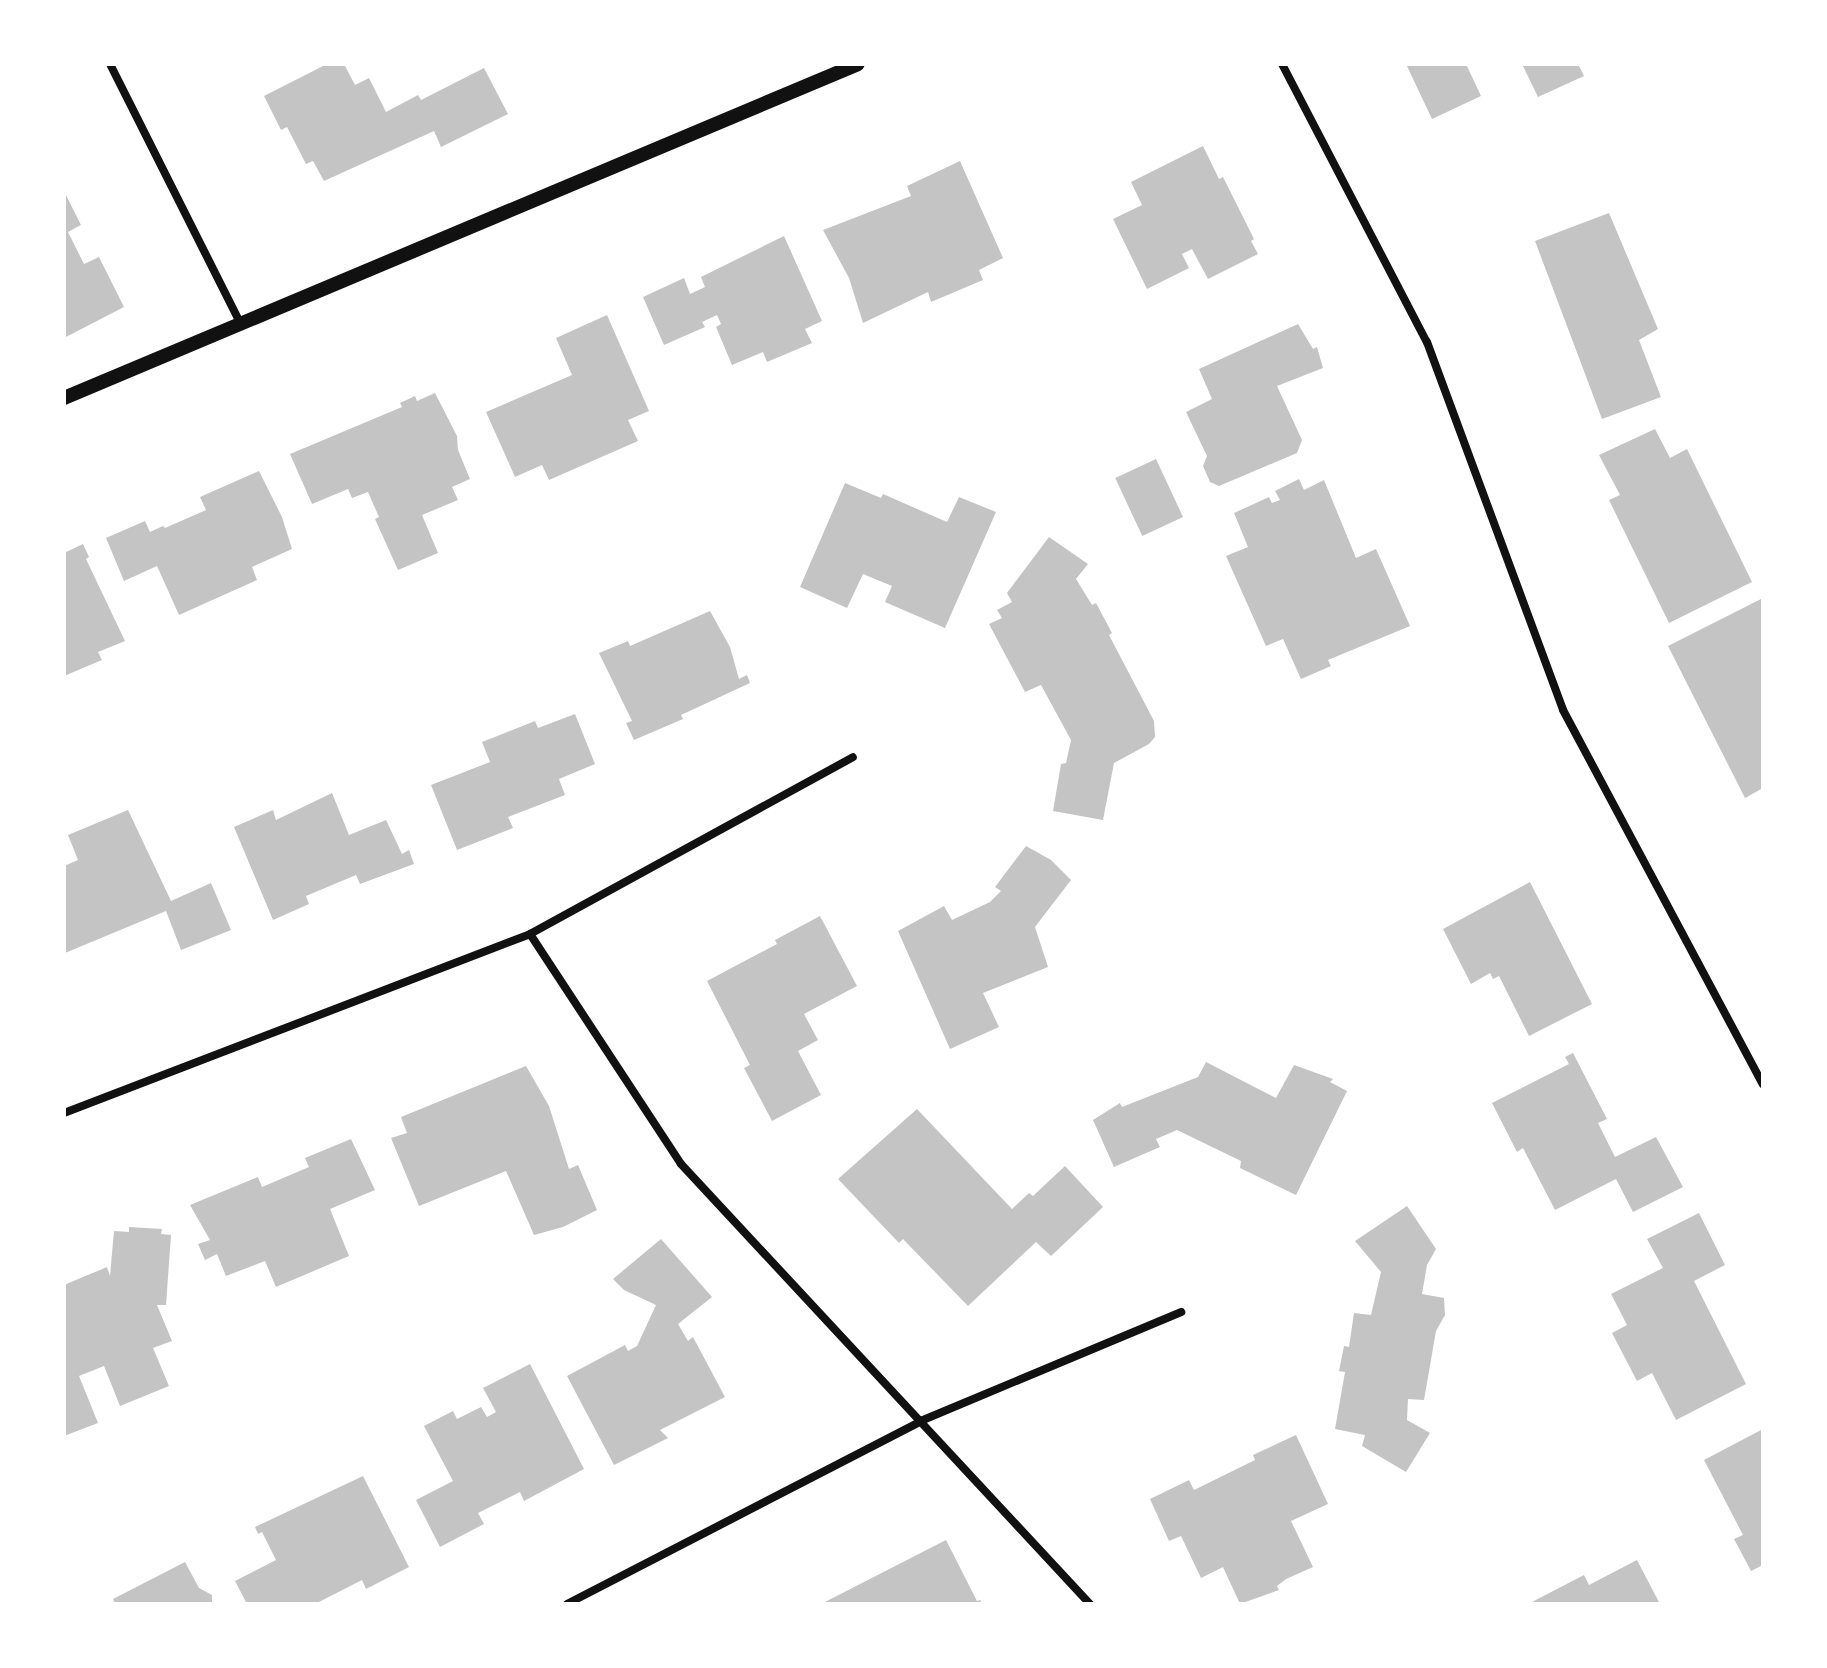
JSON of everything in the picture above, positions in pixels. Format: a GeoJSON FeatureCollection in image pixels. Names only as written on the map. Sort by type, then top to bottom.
{"type":"FeatureCollection","features":[{"type":"Feature","properties":{"kind":"street"},"geometry":{"type":"LineString","coordinates":[[110,64],[240,322]]}},
{"type":"Feature","properties":{"kind":"street"},"geometry":{"type":"LineString","coordinates":[[64,398],[858,64]]}},
{"type":"Feature","properties":{"kind":"street"},"geometry":{"type":"LineString","coordinates":[[1282,64],[1427,342],[1563,710],[1763,1084]]}},
{"type":"Feature","properties":{"kind":"street"},"geometry":{"type":"LineString","coordinates":[[64,1113],[530,934],[853,757]]}},
{"type":"Feature","properties":{"kind":"street"},"geometry":{"type":"LineString","coordinates":[[530,934],[681,1164],[923,1420],[1090,1604]]}},
{"type":"Feature","properties":{"kind":"street"},"geometry":{"type":"LineString","coordinates":[[567,1604],[923,1420],[1181,1312]]}},
{"type":"Feature","properties":{"kind":"building"},"geometry":{"type":"Polygon","coordinates":[[[327,64],[344,64],[355,85],[369,78],[386,112],[418,95],[421,100],[484,68],[508,114],[441,147],[434,131],[324,181],[313,161],[306,164],[287,127],[281,130],[264,96],[327,64]]]}},
{"type":"Feature","properties":{"kind":"building"},"geometry":{"type":"Polygon","coordinates":[[[1406,64],[1466,64],[1481,96],[1432,119],[1406,64]]]}},
{"type":"Feature","properties":{"kind":"building"},"geometry":{"type":"Polygon","coordinates":[[[1522,64],[1578,64],[1584,76],[1538,97],[1522,64]]]}},
{"type":"Feature","properties":{"kind":"building"},"geometry":{"type":"Polygon","coordinates":[[[1203,146],[1219,179],[1223,177],[1254,239],[1251,241],[1258,254],[1208,279],[1192,249],[1182,254],[1189,268],[1147,289],[1113,219],[1142,205],[1131,182],[1203,146]]]}},
{"type":"Feature","properties":{"kind":"building"},"geometry":{"type":"Polygon","coordinates":[[[960,161],[1003,258],[979,270],[983,280],[931,302],[928,292],[863,323],[849,278],[823,230],[911,196],[907,186],[960,161]]]}},
{"type":"Feature","properties":{"kind":"building"},"geometry":{"type":"Polygon","coordinates":[[[64,191],[81,225],[68,232],[84,264],[99,257],[124,307],[64,338],[64,191]]]}},
{"type":"Feature","properties":{"kind":"building"},"geometry":{"type":"Polygon","coordinates":[[[1609,213],[1658,329],[1639,340],[1661,397],[1602,419],[1535,241],[1609,213]]]}},
{"type":"Feature","properties":{"kind":"building"},"geometry":{"type":"Polygon","coordinates":[[[784,236],[822,321],[805,329],[812,343],[767,362],[763,352],[732,365],[716,327],[721,324],[717,315],[702,322],[705,327],[664,345],[643,297],[684,278],[690,294],[705,287],[701,277],[784,236]]]}},
{"type":"Feature","properties":{"kind":"building"},"geometry":{"type":"Polygon","coordinates":[[[607,315],[649,411],[628,420],[638,441],[549,480],[542,465],[515,477],[486,412],[572,375],[556,338],[607,315]]]}},
{"type":"Feature","properties":{"kind":"building"},"geometry":{"type":"Polygon","coordinates":[[[1298,324],[1313,349],[1317,347],[1323,368],[1277,386],[1302,440],[1297,453],[1219,486],[1210,482],[1203,466],[1207,456],[1186,412],[1212,399],[1199,369],[1298,324]]]}},
{"type":"Feature","properties":{"kind":"building"},"geometry":{"type":"Polygon","coordinates":[[[435,393],[457,436],[458,450],[470,479],[452,487],[458,500],[422,515],[438,553],[398,570],[375,519],[379,517],[368,492],[352,498],[348,489],[312,504],[290,454],[402,407],[400,403],[415,396],[417,401],[435,393]]]}},
{"type":"Feature","properties":{"kind":"building"},"geometry":{"type":"Polygon","coordinates":[[[1655,429],[1670,458],[1687,449],[1752,582],[1669,623],[1609,500],[1620,495],[1599,455],[1655,429]]]}},
{"type":"Feature","properties":{"kind":"building"},"geometry":{"type":"Polygon","coordinates":[[[1156,459],[1183,517],[1142,536],[1115,478],[1156,459]]]}},
{"type":"Feature","properties":{"kind":"building"},"geometry":{"type":"Polygon","coordinates":[[[259,471],[282,517],[292,549],[252,567],[257,580],[179,615],[157,566],[124,581],[106,538],[145,521],[150,532],[163,526],[165,528],[206,510],[200,497],[259,471]]]}},
{"type":"Feature","properties":{"kind":"building"},"geometry":{"type":"Polygon","coordinates":[[[1299,479],[1304,490],[1324,480],[1356,558],[1376,549],[1410,626],[1328,660],[1331,666],[1301,679],[1283,639],[1266,646],[1226,556],[1248,547],[1234,513],[1269,497],[1272,503],[1280,500],[1275,491],[1299,479]]]}},
{"type":"Feature","properties":{"kind":"building"},"geometry":{"type":"Polygon","coordinates":[[[845,483],[881,498],[883,494],[947,522],[959,497],[996,512],[945,628],[885,602],[892,586],[863,574],[847,608],[800,587],[845,483]]]}},
{"type":"Feature","properties":{"kind":"building"},"geometry":{"type":"Polygon","coordinates":[[[1049,537],[1088,564],[1076,579],[1092,605],[1096,603],[1112,633],[1109,635],[1154,721],[1155,737],[1149,744],[1114,763],[1103,820],[1053,811],[1061,764],[1066,763],[1071,740],[1041,685],[1025,692],[989,624],[1002,618],[997,610],[1012,602],[1007,593],[1049,537]]]}},
{"type":"Feature","properties":{"kind":"building"},"geometry":{"type":"Polygon","coordinates":[[[83,544],[89,557],[86,559],[125,641],[98,652],[102,660],[64,676],[64,553],[83,544]]]}},
{"type":"Feature","properties":{"kind":"building"},"geometry":{"type":"Polygon","coordinates":[[[1763,598],[1763,788],[1745,798],[1668,646],[1763,598]]]}},
{"type":"Feature","properties":{"kind":"building"},"geometry":{"type":"Polygon","coordinates":[[[710,611],[730,647],[739,679],[747,675],[750,683],[681,715],[683,719],[634,740],[626,723],[632,721],[599,653],[628,641],[630,646],[710,611]]]}},
{"type":"Feature","properties":{"kind":"building"},"geometry":{"type":"Polygon","coordinates":[[[575,714],[595,764],[559,779],[565,795],[508,817],[513,828],[457,850],[431,785],[490,762],[482,742],[535,721],[538,728],[575,714]]]}},
{"type":"Feature","properties":{"kind":"building"},"geometry":{"type":"Polygon","coordinates":[[[332,793],[349,835],[386,820],[402,854],[409,850],[414,864],[360,884],[356,875],[306,896],[309,904],[273,920],[234,827],[273,810],[276,820],[332,793]]]}},
{"type":"Feature","properties":{"kind":"building"},"geometry":{"type":"Polygon","coordinates":[[[128,810],[171,901],[211,883],[231,930],[181,950],[166,911],[65,953],[64,866],[78,860],[68,835],[128,810]]]}},
{"type":"Feature","properties":{"kind":"building"},"geometry":{"type":"Polygon","coordinates":[[[1026,846],[1051,860],[1071,880],[1035,927],[1048,967],[983,993],[999,1027],[950,1049],[898,931],[944,906],[952,920],[990,902],[1001,891],[995,887],[1026,846]]]}},
{"type":"Feature","properties":{"kind":"building"},"geometry":{"type":"Polygon","coordinates":[[[1530,882],[1592,1004],[1529,1036],[1499,976],[1493,979],[1490,973],[1471,984],[1443,929],[1530,882]]]}},
{"type":"Feature","properties":{"kind":"building"},"geometry":{"type":"Polygon","coordinates":[[[820,916],[857,986],[804,1014],[818,1040],[798,1051],[821,1095],[772,1121],[744,1068],[750,1065],[707,981],[777,944],[775,940],[820,916]]]}},
{"type":"Feature","properties":{"kind":"building"},"geometry":{"type":"Polygon","coordinates":[[[1573,1053],[1607,1119],[1598,1123],[1615,1157],[1656,1137],[1683,1187],[1633,1212],[1616,1179],[1555,1210],[1523,1148],[1517,1152],[1492,1103],[1569,1064],[1565,1057],[1573,1053]]]}},
{"type":"Feature","properties":{"kind":"building"},"geometry":{"type":"Polygon","coordinates":[[[1206,1062],[1276,1098],[1294,1065],[1333,1079],[1330,1082],[1347,1091],[1296,1195],[1240,1168],[1241,1161],[1177,1130],[1156,1139],[1160,1147],[1114,1167],[1093,1120],[1120,1103],[1122,1107],[1198,1077],[1206,1062]]]}},
{"type":"Feature","properties":{"kind":"building"},"geometry":{"type":"Polygon","coordinates":[[[526,1066],[549,1106],[569,1169],[578,1165],[597,1210],[563,1227],[534,1235],[506,1171],[419,1206],[391,1138],[407,1133],[401,1117],[526,1066]]]}},
{"type":"Feature","properties":{"kind":"building"},"geometry":{"type":"Polygon","coordinates":[[[917,1109],[1012,1209],[1029,1193],[1033,1196],[1065,1166],[1103,1207],[1051,1256],[1036,1242],[968,1306],[903,1239],[899,1243],[838,1179],[917,1109]]]}},
{"type":"Feature","properties":{"kind":"building"},"geometry":{"type":"Polygon","coordinates":[[[351,1139],[375,1190],[330,1209],[349,1256],[276,1287],[265,1261],[226,1276],[217,1254],[205,1260],[198,1244],[210,1240],[190,1205],[258,1177],[262,1187],[309,1167],[305,1158],[351,1139]]]}},
{"type":"Feature","properties":{"kind":"building"},"geometry":{"type":"Polygon","coordinates":[[[1407,1206],[1436,1249],[1427,1265],[1422,1294],[1444,1298],[1445,1315],[1436,1331],[1424,1400],[1408,1399],[1407,1420],[1430,1433],[1406,1472],[1362,1446],[1365,1435],[1335,1429],[1345,1372],[1339,1371],[1344,1346],[1349,1347],[1354,1313],[1371,1315],[1381,1272],[1355,1241],[1407,1206]]]}},
{"type":"Feature","properties":{"kind":"building"},"geometry":{"type":"Polygon","coordinates":[[[1699,1213],[1725,1265],[1694,1281],[1746,1384],[1676,1420],[1652,1373],[1637,1381],[1612,1333],[1627,1325],[1611,1294],[1663,1268],[1647,1239],[1699,1213]]]}},
{"type":"Feature","properties":{"kind":"building"},"geometry":{"type":"Polygon","coordinates":[[[129,1227],[162,1229],[161,1234],[171,1235],[166,1305],[157,1305],[172,1341],[153,1348],[169,1386],[120,1406],[104,1366],[79,1376],[98,1423],[64,1436],[64,1285],[107,1267],[110,1276],[114,1231],[129,1232],[129,1227]]]}},
{"type":"Feature","properties":{"kind":"building"},"geometry":{"type":"Polygon","coordinates":[[[661,1239],[712,1297],[678,1324],[688,1341],[693,1337],[725,1397],[660,1430],[668,1438],[614,1465],[567,1376],[625,1345],[628,1351],[637,1346],[656,1305],[624,1290],[613,1279],[661,1239]]]}},
{"type":"Feature","properties":{"kind":"building"},"geometry":{"type":"Polygon","coordinates":[[[530,1364],[584,1469],[524,1501],[520,1492],[478,1513],[484,1524],[440,1547],[416,1500],[453,1481],[424,1426],[453,1411],[457,1419],[481,1407],[487,1417],[496,1412],[483,1388],[530,1364]]]}},
{"type":"Feature","properties":{"kind":"building"},"geometry":{"type":"Polygon","coordinates":[[[1763,1429],[1763,1565],[1751,1571],[1734,1539],[1743,1535],[1704,1460],[1763,1429]]]}},
{"type":"Feature","properties":{"kind":"building"},"geometry":{"type":"Polygon","coordinates":[[[1296,1435],[1328,1504],[1291,1521],[1313,1567],[1286,1579],[1277,1586],[1279,1590],[1240,1604],[1223,1567],[1201,1578],[1181,1536],[1169,1541],[1150,1499],[1189,1480],[1194,1490],[1255,1460],[1253,1455],[1296,1435]]]}},
{"type":"Feature","properties":{"kind":"building"},"geometry":{"type":"Polygon","coordinates":[[[363,1476],[409,1567],[366,1589],[362,1580],[315,1604],[247,1604],[235,1581],[276,1560],[262,1532],[258,1534],[255,1527],[363,1476]]]}},
{"type":"Feature","properties":{"kind":"building"},"geometry":{"type":"Polygon","coordinates":[[[946,1540],[977,1601],[983,1604],[821,1604],[946,1540]]]}},
{"type":"Feature","properties":{"kind":"building"},"geometry":{"type":"Polygon","coordinates":[[[1637,1560],[1660,1604],[1532,1602],[1584,1575],[1589,1585],[1637,1560]]]}},
{"type":"Feature","properties":{"kind":"building"},"geometry":{"type":"Polygon","coordinates":[[[185,1562],[199,1588],[212,1595],[212,1604],[115,1604],[113,1599],[185,1562]]]}}]}
